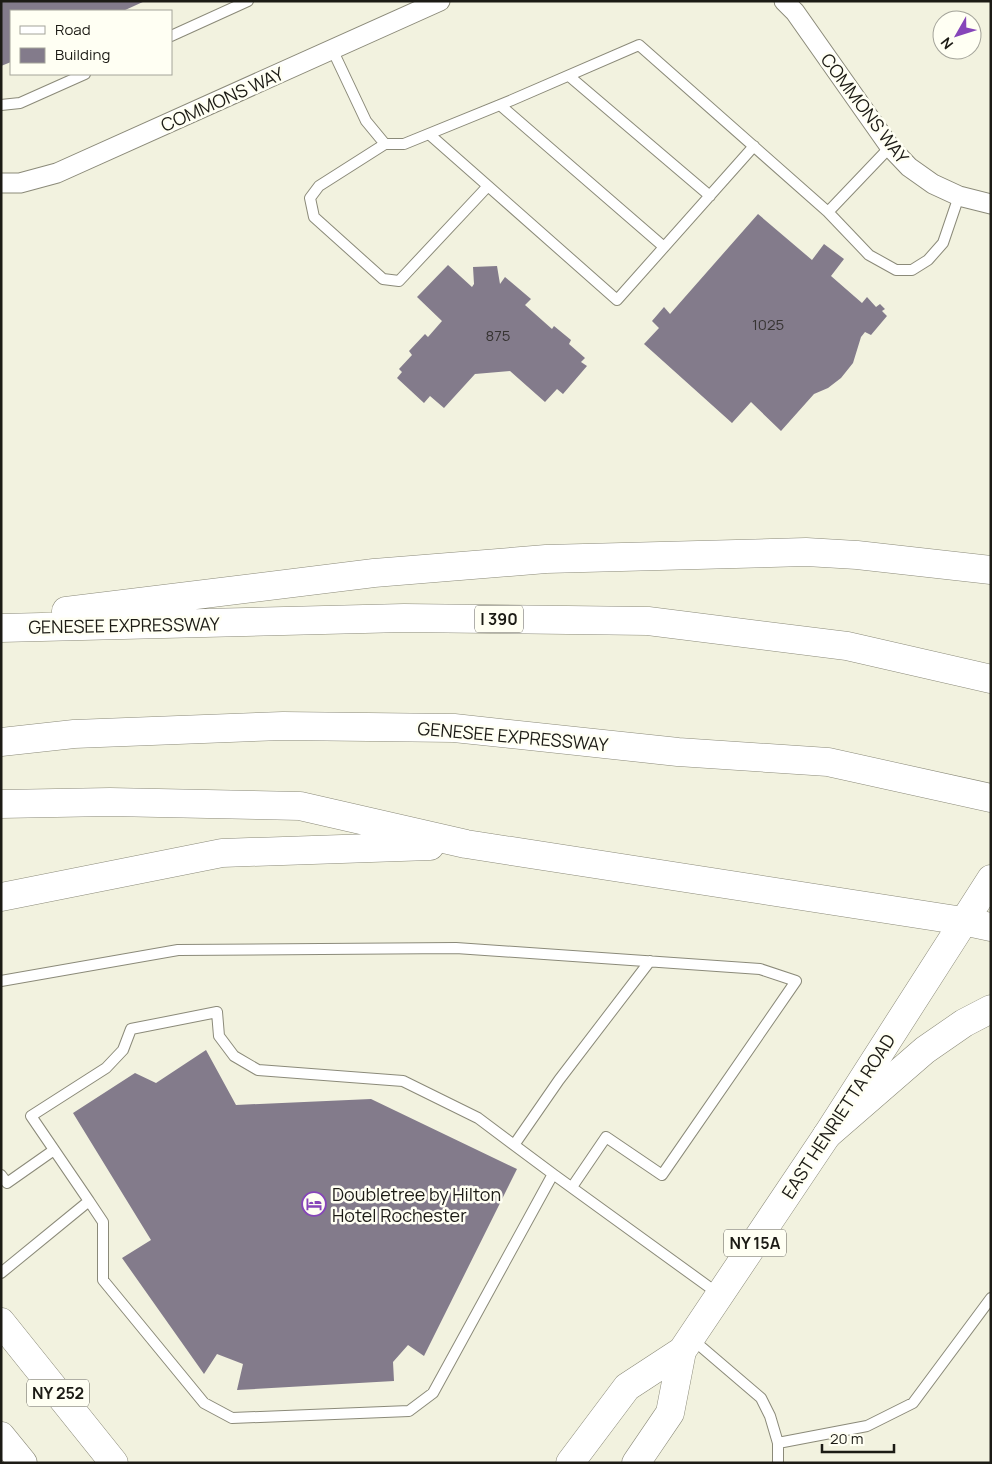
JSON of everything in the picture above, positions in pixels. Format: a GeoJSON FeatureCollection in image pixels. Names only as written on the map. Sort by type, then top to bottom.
{"type":"FeatureCollection","features":[{"type":"Feature","properties":{"kind":"main road"},"geometry":{"type":"LineString","coordinates":[[1,619],[374,572],[546,560],[806,552],[857,554],[991,570]]}},
{"type":"Feature","properties":{"kind":"main road","name":"GENESEE EXPRESSWAY"},"geometry":{"type":"LineString","coordinates":[[1,628],[404,618],[648,621],[847,646],[991,679]]}},
{"type":"Feature","properties":{"kind":"main road","name":"GENESEE EXPRESSWAY"},"geometry":{"type":"LineString","coordinates":[[1,742],[74,734],[282,726],[454,728],[678,752],[828,762],[991,798]]}},
{"type":"Feature","properties":{"kind":"main road"},"geometry":{"type":"LineString","coordinates":[[1,804],[110,802],[300,806],[466,844],[963,921],[991,927]]}},
{"type":"Feature","properties":{"kind":"main road"},"geometry":{"type":"LineString","coordinates":[[1,897],[222,853],[466,844]]}},
{"type":"Feature","properties":{"kind":"main road","name":"EAST HENRIETTA ROAD"},"geometry":{"type":"LineString","coordinates":[[636,1463],[670,1412],[687,1345],[827,1135],[985,888]]}},
{"type":"Feature","properties":{"kind":"main road"},"geometry":{"type":"LineString","coordinates":[[827,1135],[925,1050],[964,1023],[991,1009]]}},
{"type":"Feature","properties":{"kind":"main road","name":"NY 252"},"geometry":{"type":"LineString","coordinates":[[1,1322],[114,1463]]}},
{"type":"Feature","properties":{"kind":"main road","name":"EAST HENRIETTA ROAD"},"geometry":{"type":"LineString","coordinates":[[570,1463],[627,1386],[687,1345]]}},
{"type":"Feature","properties":{"kind":"main road"},"geometry":{"type":"LineString","coordinates":[[1,1436],[23,1463]]}},
{"type":"Feature","properties":{"kind":"street","name":"COMMONS WAY"},"geometry":{"type":"LineString","coordinates":[[784,1],[795,12],[890,147],[909,167],[933,184],[959,196],[991,204]]}},
{"type":"Feature","properties":{"kind":"street","name":"COMMONS WAY"},"geometry":{"type":"LineString","coordinates":[[1,183],[20,183],[57,173],[332,50],[432,3]]}},
{"type":"Feature","properties":{"kind":"lane"},"geometry":{"type":"LineString","coordinates":[[172,36],[248,1]]}},
{"type":"Feature","properties":{"kind":"lane"},"geometry":{"type":"LineString","coordinates":[[488,186],[399,281],[383,279],[314,217],[310,198],[319,186],[385,144],[404,144],[639,45],[828,212],[869,255],[896,270],[912,270],[928,260],[943,243],[959,196]]}},
{"type":"Feature","properties":{"kind":"lane"},"geometry":{"type":"LineString","coordinates":[[332,50],[366,121],[385,144]]}},
{"type":"Feature","properties":{"kind":"lane"},"geometry":{"type":"LineString","coordinates":[[1,106],[20,103],[83,75]]}},
{"type":"Feature","properties":{"kind":"lane"},"geometry":{"type":"LineString","coordinates":[[569,76],[710,196]]}},
{"type":"Feature","properties":{"kind":"lane"},"geometry":{"type":"LineString","coordinates":[[500,105],[664,247]]}},
{"type":"Feature","properties":{"kind":"lane"},"geometry":{"type":"LineString","coordinates":[[429,134],[617,300],[754,146]]}},
{"type":"Feature","properties":{"kind":"lane"},"geometry":{"type":"LineString","coordinates":[[828,212],[890,147]]}},
{"type":"Feature","properties":{"kind":"lane"},"geometry":{"type":"LineString","coordinates":[[1,981],[178,950],[456,948],[760,969],[796,980],[662,1174],[606,1137],[572,1187]]}},
{"type":"Feature","properties":{"kind":"lane"},"geometry":{"type":"LineString","coordinates":[[514,1145],[560,1080],[650,961]]}},
{"type":"Feature","properties":{"kind":"lane"},"geometry":{"type":"LineString","coordinates":[[553,1174],[433,1393],[409,1411],[232,1418],[204,1403],[103,1280],[103,1222],[32,1116],[106,1068],[123,1050],[131,1029],[217,1012],[218,1036],[234,1056],[258,1070],[403,1081],[478,1118],[720,1295]]}},
{"type":"Feature","properties":{"kind":"lane"},"geometry":{"type":"LineString","coordinates":[[1,1175],[8,1182],[54,1150]]}},
{"type":"Feature","properties":{"kind":"lane"},"geometry":{"type":"LineString","coordinates":[[1,1273],[89,1201]]}},
{"type":"Feature","properties":{"kind":"lane"},"geometry":{"type":"LineString","coordinates":[[778,1443],[867,1426],[913,1402],[991,1298]]}},
{"type":"Feature","properties":{"kind":"lane"},"geometry":{"type":"LineString","coordinates":[[687,1345],[761,1398],[770,1416],[778,1443],[778,1463]]}},
{"type":"Feature","properties":{"kind":"building"},"geometry":{"type":"Polygon","coordinates":[[[1,1],[145,1],[125,10],[10,10],[10,62],[1,66],[1,1]]]}},
{"type":"Feature","properties":{"kind":"building"},"geometry":{"type":"Polygon","coordinates":[[[758,214],[812,260],[824,244],[844,259],[831,276],[862,303],[867,297],[876,307],[880,304],[885,309],[882,311],[887,316],[871,335],[865,332],[861,337],[853,363],[841,378],[828,388],[814,394],[781,431],[751,402],[732,423],[644,344],[659,328],[652,321],[664,307],[670,314],[758,214]]]}},
{"type":"Feature","properties":{"kind":"building"},"geometry":{"type":"Polygon","coordinates":[[[448,265],[472,287],[474,284],[473,267],[497,266],[500,284],[505,277],[531,299],[525,305],[552,329],[554,326],[571,340],[569,344],[585,358],[581,362],[587,366],[563,394],[557,389],[545,402],[510,371],[475,374],[444,408],[430,396],[424,403],[397,378],[402,372],[399,369],[412,355],[409,351],[425,334],[428,337],[442,321],[417,297],[448,265]]]}},
{"type":"Feature","properties":{"kind":"building","name":"Doubletree by Hilton Hotel Rochester"},"geometry":{"type":"Polygon","coordinates":[[[206,1050],[236,1105],[371,1099],[517,1169],[424,1356],[408,1345],[393,1362],[394,1381],[237,1390],[243,1364],[217,1354],[204,1374],[122,1258],[151,1240],[73,1113],[135,1073],[156,1083],[206,1050]]]}},
{"type":"Feature","properties":{"kind":"place","name":"Doubletree by Hilton Hotel Rochester"},"geometry":{"type":"Point","coordinates":[314,1204]}}]}
